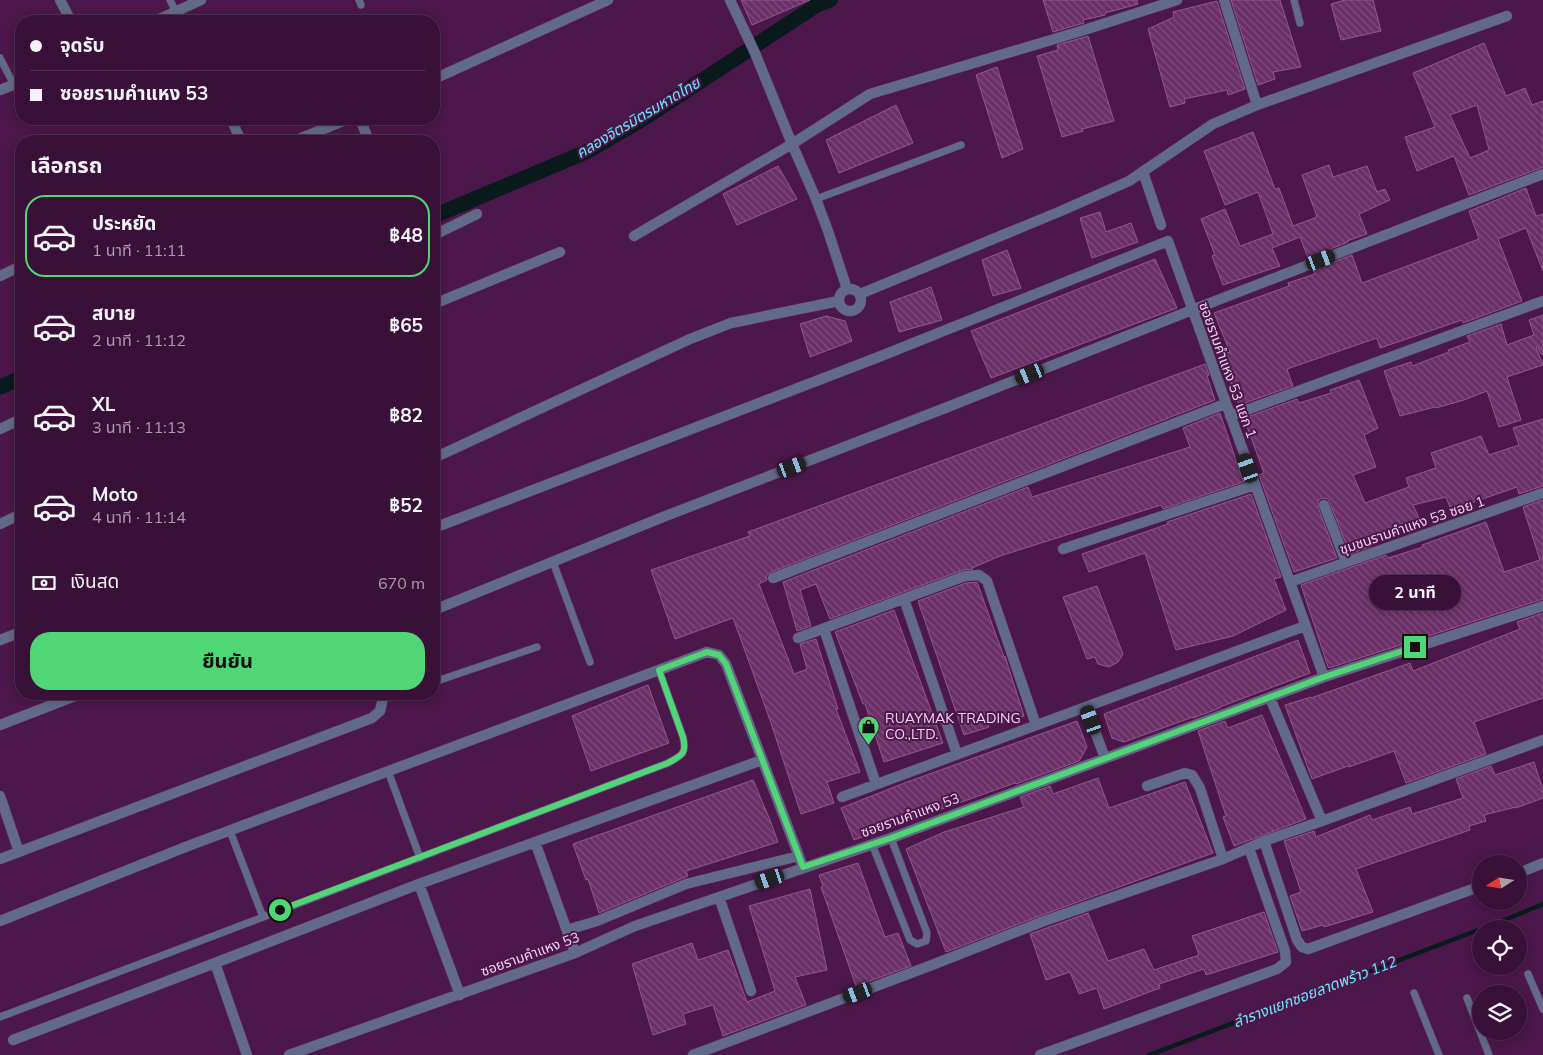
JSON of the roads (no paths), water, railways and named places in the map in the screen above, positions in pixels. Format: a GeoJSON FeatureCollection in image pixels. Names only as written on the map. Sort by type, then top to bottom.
{"type":"FeatureCollection","features":[{"type":"Feature","properties":{"kind":"street"},"geometry":{"type":"LineString","coordinates":[[60,0],[68,15]]}},
{"type":"Feature","properties":{"kind":"street"},"geometry":{"type":"LineString","coordinates":[[169,15],[201,0]]}},
{"type":"Feature","properties":{"kind":"street"},"geometry":{"type":"LineString","coordinates":[[440,77],[543,28],[608,0]]}},
{"type":"Feature","properties":{"kind":"street"},"geometry":{"type":"LineString","coordinates":[[730,0],[756,53],[792,144],[816,198],[846,289]]}},
{"type":"Feature","properties":{"kind":"street"},"geometry":{"type":"LineString","coordinates":[[634,236],[792,144],[870,94],[1155,3],[1177,0]]}},
{"type":"Feature","properties":{"kind":"street"},"geometry":{"type":"LineString","coordinates":[[1224,0],[1257,105]]}},
{"type":"Feature","properties":{"kind":"street"},"geometry":{"type":"LineString","coordinates":[[860,294],[1129,181],[1213,124],[1257,105],[1507,16]]}},
{"type":"Feature","properties":{"kind":"street"},"geometry":{"type":"LineString","coordinates":[[0,90],[15,84]]}},
{"type":"Feature","properties":{"kind":"street"},"geometry":{"type":"LineString","coordinates":[[321,135],[338,125]]}},
{"type":"Feature","properties":{"kind":"street"},"geometry":{"type":"LineString","coordinates":[[1143,172],[1161,225]]}},
{"type":"Feature","properties":{"kind":"street"},"geometry":{"type":"LineString","coordinates":[[440,608],[663,517],[1543,174]]}},
{"type":"Feature","properties":{"kind":"street"},"geometry":{"type":"LineString","coordinates":[[440,232],[477,214]]}},
{"type":"Feature","properties":{"kind":"street","name":"ซอยรามคำแหง 53 แยก 1"},"geometry":{"type":"LineString","coordinates":[[440,526],[876,358],[1168,241],[1324,677]]}},
{"type":"Feature","properties":{"kind":"street"},"geometry":{"type":"LineString","coordinates":[[440,302],[560,252]]}},
{"type":"Feature","properties":{"kind":"street"},"geometry":{"type":"LineString","coordinates":[[0,276],[15,269]]}},
{"type":"Feature","properties":{"kind":"street"},"geometry":{"type":"LineString","coordinates":[[846,289],[856,290],[860,294],[861,304],[854,311],[844,310],[839,301],[842,292],[846,289]]}},
{"type":"Feature","properties":{"kind":"street"},"geometry":{"type":"LineString","coordinates":[[440,455],[690,339],[731,323],[839,301]]}},
{"type":"Feature","properties":{"kind":"street"},"geometry":{"type":"LineString","coordinates":[[1230,416],[1543,301]]}},
{"type":"Feature","properties":{"kind":"street"},"geometry":{"type":"LineString","coordinates":[[772,578],[1225,404]]}},
{"type":"Feature","properties":{"kind":"street"},"geometry":{"type":"LineString","coordinates":[[0,429],[15,421]]}},
{"type":"Feature","properties":{"kind":"street"},"geometry":{"type":"LineString","coordinates":[[1063,549],[1255,485]]}},
{"type":"Feature","properties":{"kind":"street","name":"ชุมชนรามคำแหง 53 ซอย 1"},"geometry":{"type":"LineString","coordinates":[[1290,582],[1543,493]]}},
{"type":"Feature","properties":{"kind":"street"},"geometry":{"type":"LineString","coordinates":[[1324,505],[1346,562]]}},
{"type":"Feature","properties":{"kind":"street"},"geometry":{"type":"LineString","coordinates":[[0,524],[15,517]]}},
{"type":"Feature","properties":{"kind":"street"},"geometry":{"type":"LineString","coordinates":[[798,638],[965,576],[979,575],[987,581],[1036,725]]}},
{"type":"Feature","properties":{"kind":"street"},"geometry":{"type":"LineString","coordinates":[[904,599],[957,754]]}},
{"type":"Feature","properties":{"kind":"street","name":"ซอยรามคำแหง 53"},"geometry":{"type":"LineString","coordinates":[[288,1055],[575,953],[635,926],[891,838],[1324,677],[1543,606]]}},
{"type":"Feature","properties":{"kind":"street"},"geometry":{"type":"LineString","coordinates":[[842,797],[1305,626]]}},
{"type":"Feature","properties":{"kind":"street"},"geometry":{"type":"LineString","coordinates":[[824,629],[876,784]]}},
{"type":"Feature","properties":{"kind":"street"},"geometry":{"type":"LineString","coordinates":[[0,640],[15,634]]}},
{"type":"Feature","properties":{"kind":"street"},"geometry":{"type":"LineString","coordinates":[[0,921],[230,831],[707,652],[719,655],[726,664],[803,867]]}},
{"type":"Feature","properties":{"kind":"street"},"geometry":{"type":"LineString","coordinates":[[1270,698],[1322,821]]}},
{"type":"Feature","properties":{"kind":"street"},"geometry":{"type":"LineString","coordinates":[[0,725],[65,700]]}},
{"type":"Feature","properties":{"kind":"street"},"geometry":{"type":"LineString","coordinates":[[0,859],[372,718],[380,711],[383,700]]}},
{"type":"Feature","properties":{"kind":"street"},"geometry":{"type":"LineString","coordinates":[[1086,707],[1105,758]]}},
{"type":"Feature","properties":{"kind":"street"},"geometry":{"type":"LineString","coordinates":[[693,1055],[923,969],[1044,921],[1223,859],[1264,841],[1543,740]]}},
{"type":"Feature","properties":{"kind":"street"},"geometry":{"type":"LineString","coordinates":[[13,1040],[419,884],[762,760]]}},
{"type":"Feature","properties":{"kind":"street"},"geometry":{"type":"LineString","coordinates":[[1147,786],[1185,773],[1192,775],[1200,788],[1223,859]]}},
{"type":"Feature","properties":{"kind":"street"},"geometry":{"type":"LineString","coordinates":[[0,796],[19,852]]}},
{"type":"Feature","properties":{"kind":"street"},"geometry":{"type":"LineString","coordinates":[[1264,841],[1297,940],[1302,948],[1308,949],[1472,889]]}},
{"type":"Feature","properties":{"kind":"street"},"geometry":{"type":"LineString","coordinates":[[535,842],[575,953]]}},
{"type":"Feature","properties":{"kind":"street"},"geometry":{"type":"LineString","coordinates":[[1040,1055],[1277,969],[1286,962],[1285,951],[1249,848]]}},
{"type":"Feature","properties":{"kind":"street"},"geometry":{"type":"LineString","coordinates":[[567,930],[597,921],[686,884],[799,856]]}},
{"type":"Feature","properties":{"kind":"street"},"geometry":{"type":"LineString","coordinates":[[1528,869],[1543,864]]}},
{"type":"Feature","properties":{"kind":"street"},"geometry":{"type":"LineString","coordinates":[[419,884],[460,994]]}},
{"type":"Feature","properties":{"kind":"street"},"geometry":{"type":"LineString","coordinates":[[719,897],[751,991]]}},
{"type":"Feature","properties":{"kind":"street"},"geometry":{"type":"LineString","coordinates":[[215,963],[247,1055]]}},
{"type":"Feature","properties":{"kind":"lane"},"geometry":{"type":"LineString","coordinates":[[170,0],[176,12]]}},
{"type":"Feature","properties":{"kind":"lane"},"geometry":{"type":"LineString","coordinates":[[1294,0],[1300,23]]}},
{"type":"Feature","properties":{"kind":"lane"},"geometry":{"type":"LineString","coordinates":[[0,58],[15,80]]}},
{"type":"Feature","properties":{"kind":"lane"},"geometry":{"type":"LineString","coordinates":[[816,198],[961,145]]}},
{"type":"Feature","properties":{"kind":"lane"},"geometry":{"type":"LineString","coordinates":[[553,562],[590,662]]}},
{"type":"Feature","properties":{"kind":"lane"},"geometry":{"type":"LineString","coordinates":[[440,680],[537,647]]}},
{"type":"Feature","properties":{"kind":"lane"},"geometry":{"type":"LineString","coordinates":[[0,1017],[668,763],[683,754],[686,747],[659,670]]}},
{"type":"Feature","properties":{"kind":"lane"},"geometry":{"type":"LineString","coordinates":[[388,772],[420,858]]}},
{"type":"Feature","properties":{"kind":"lane"},"geometry":{"type":"LineString","coordinates":[[230,831],[263,917]]}},
{"type":"Feature","properties":{"kind":"lane"},"geometry":{"type":"LineString","coordinates":[[872,844],[910,940],[917,944],[926,941],[927,933],[891,838]]}},
{"type":"Feature","properties":{"kind":"lane"},"geometry":{"type":"LineString","coordinates":[[1528,974],[1543,1009]]}},
{"type":"Feature","properties":{"kind":"lane"},"geometry":{"type":"LineString","coordinates":[[1414,993],[1439,1055]]}},
{"type":"Feature","properties":{"kind":"lane"},"geometry":{"type":"LineString","coordinates":[[1467,998],[1489,1055]]}},
{"type":"Feature","properties":{"kind":"waterway","name":"คลองจิตรมิตรมหาดไทย"},"geometry":{"type":"LineString","coordinates":[[440,213],[586,152],[640,121],[817,5],[830,0]]}},
{"type":"Feature","properties":{"kind":"waterway","name":"คลองจิตรมิตรมหาดไทย"},"geometry":{"type":"LineString","coordinates":[[0,387],[15,381]]}},
{"type":"Feature","properties":{"kind":"waterway","name":"ลำรางแยกซอยลาดพร้าว 112"},"geometry":{"type":"LineString","coordinates":[[1505,920],[1543,904]]}},
{"type":"Feature","properties":{"kind":"waterway","name":"ลำรางแยกซอยลาดพร้าว 112"},"geometry":{"type":"LineString","coordinates":[[1149,1055],[1472,932]]}},
{"type":"Feature","properties":{"kind":"place","name":"RUAYMAK TRADING CO.,LTD."},"geometry":{"type":"Point","coordinates":[869,745]}}]}
